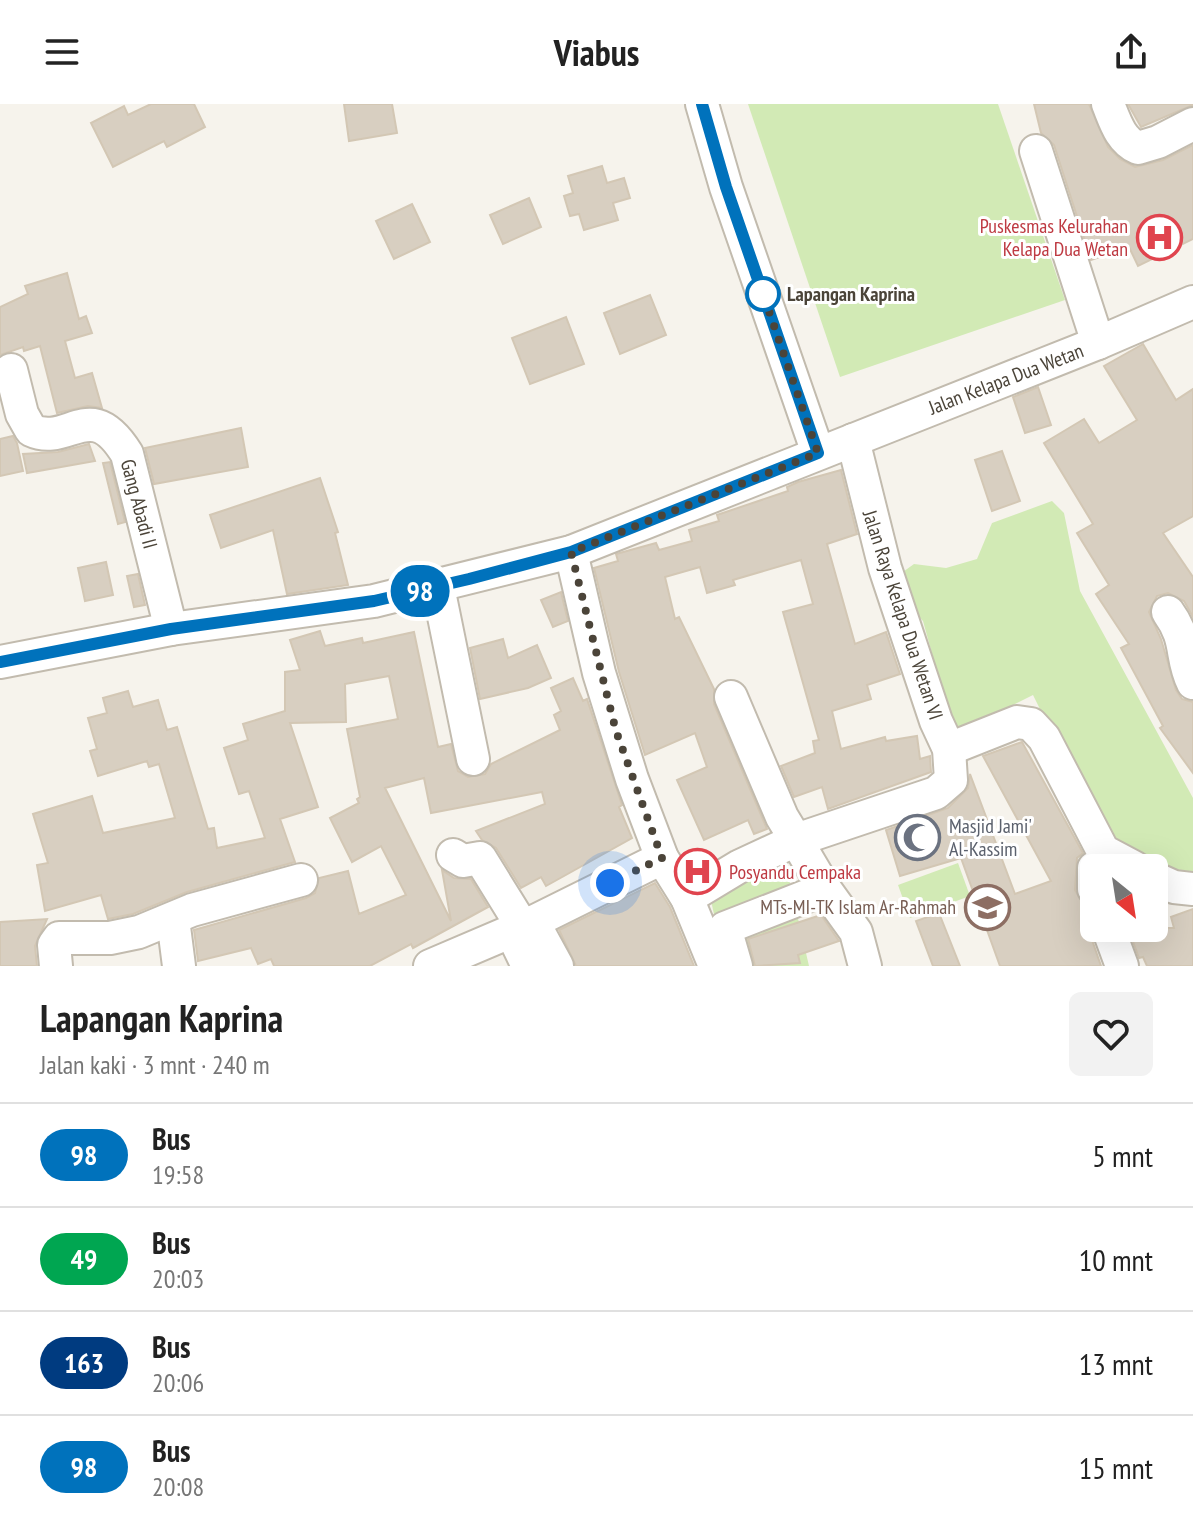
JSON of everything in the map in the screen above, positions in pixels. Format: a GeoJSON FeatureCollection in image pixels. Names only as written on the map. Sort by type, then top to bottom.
{"type":"FeatureCollection","features":[{"type":"Feature","properties":{"kind":"street"},"geometry":{"type":"LineString","coordinates":[[702,104],[726,187],[818,453]]}},
{"type":"Feature","properties":{"kind":"street"},"geometry":{"type":"LineString","coordinates":[[1108,104],[1119,131],[1128,144],[1138,148],[1158,142],[1193,124]]}},
{"type":"Feature","properties":{"kind":"street"},"geometry":{"type":"LineString","coordinates":[[1036,151],[1098,343]]}},
{"type":"Feature","properties":{"kind":"street","name":"Jalan Kelapa Dua Wetan"},"geometry":{"type":"LineString","coordinates":[[0,662],[171,629],[374,601],[571,552],[1098,343],[1193,302]]}},
{"type":"Feature","properties":{"kind":"street","name":"Gang Abadi II"},"geometry":{"type":"LineString","coordinates":[[11,370],[22,414],[31,430],[45,433],[96,425],[114,434],[127,454],[171,629]]}},
{"type":"Feature","properties":{"kind":"street","name":"Jalan Raya Kelapa Dua Wetan VI"},"geometry":{"type":"LineString","coordinates":[[853,440],[885,568],[936,721],[949,749]]}},
{"type":"Feature","properties":{"kind":"street"},"geometry":{"type":"LineString","coordinates":[[571,552],[616,731],[662,858],[687,898],[715,966]]}},
{"type":"Feature","properties":{"kind":"street"},"geometry":{"type":"LineString","coordinates":[[438,587],[473,759]]}},
{"type":"Feature","properties":{"kind":"street"},"geometry":{"type":"LineString","coordinates":[[1168,612],[1185,644],[1187,671],[1193,683]]}},
{"type":"Feature","properties":{"kind":"street"},"geometry":{"type":"LineString","coordinates":[[731,697],[782,817],[825,889],[856,932],[865,966]]}},
{"type":"Feature","properties":{"kind":"street"},"geometry":{"type":"LineString","coordinates":[[687,898],[740,866],[796,840],[944,789],[952,777],[949,749],[1017,722],[1031,724],[1044,738],[1094,854]]}},
{"type":"Feature","properties":{"kind":"street"},"geometry":{"type":"LineString","coordinates":[[453,855],[463,861],[480,858],[522,926],[557,966]]}},
{"type":"Feature","properties":{"kind":"street"},"geometry":{"type":"LineString","coordinates":[[430,966],[461,959],[662,858]]}},
{"type":"Feature","properties":{"kind":"street"},"geometry":{"type":"LineString","coordinates":[[59,952],[301,880]]}},
{"type":"Feature","properties":{"kind":"street"},"geometry":{"type":"LineString","coordinates":[[1168,884],[1193,889]]}},
{"type":"Feature","properties":{"kind":"street"},"geometry":{"type":"LineString","coordinates":[[736,966],[725,928],[825,889]]}},
{"type":"Feature","properties":{"kind":"street"},"geometry":{"type":"LineString","coordinates":[[173,919],[179,966]]}},
{"type":"Feature","properties":{"kind":"street"},"geometry":{"type":"LineString","coordinates":[[522,926],[528,966]]}},
{"type":"Feature","properties":{"kind":"street"},"geometry":{"type":"LineString","coordinates":[[1113,942],[1122,966]]}},
{"type":"Feature","properties":{"kind":"green space"},"geometry":{"type":"Polygon","coordinates":[[[748,104],[998,104],[1065,300],[840,377],[748,104]]]}},
{"type":"Feature","properties":{"kind":"green space"},"geometry":{"type":"Polygon","coordinates":[[[1052,501],[1064,513],[1080,591],[1193,798],[1193,884],[1168,878],[1168,854],[1127,854],[1106,842],[1033,695],[958,732],[947,708],[923,621],[906,604],[893,579],[914,564],[946,568],[977,559],[992,523],[1052,501]]]}},
{"type":"Feature","properties":{"kind":"green space"},"geometry":{"type":"Polygon","coordinates":[[[785,862],[809,966],[725,966],[709,891],[785,862]]]}},
{"type":"Feature","properties":{"kind":"green space"},"geometry":{"type":"Polygon","coordinates":[[[958,863],[970,896],[910,918],[898,885],[958,863]]]}},
{"type":"Feature","properties":{"kind":"building"},"geometry":{"type":"Polygon","coordinates":[[[151,104],[194,104],[205,127],[167,147],[164,141],[113,167],[91,123],[124,106],[128,115],[151,104]]]}},
{"type":"Feature","properties":{"kind":"building"},"geometry":{"type":"Polygon","coordinates":[[[344,104],[392,104],[397,133],[349,141],[344,104]]]}},
{"type":"Feature","properties":{"kind":"building"},"geometry":{"type":"Polygon","coordinates":[[[1034,104],[1089,104],[1108,147],[1120,159],[1135,167],[1163,160],[1193,145],[1193,239],[1138,266],[1129,247],[1091,260],[1054,145],[1041,133],[1034,104]]]}},
{"type":"Feature","properties":{"kind":"building"},"geometry":{"type":"Polygon","coordinates":[[[1128,104],[1193,104],[1193,105],[1141,127],[1128,104]]]}},
{"type":"Feature","properties":{"kind":"building"},"geometry":{"type":"Polygon","coordinates":[[[602,166],[607,183],[624,178],[630,198],[613,203],[618,220],[584,230],[579,214],[570,216],[564,196],[573,193],[568,176],[602,166]]]}},
{"type":"Feature","properties":{"kind":"building"},"geometry":{"type":"Polygon","coordinates":[[[529,198],[541,227],[503,244],[490,215],[529,198]]]}},
{"type":"Feature","properties":{"kind":"building"},"geometry":{"type":"Polygon","coordinates":[[[412,204],[430,242],[394,259],[376,221],[412,204]]]}},
{"type":"Feature","properties":{"kind":"building"},"geometry":{"type":"Polygon","coordinates":[[[67,273],[79,319],[86,316],[92,333],[65,341],[75,378],[92,373],[102,408],[88,406],[57,413],[40,346],[24,351],[23,347],[0,355],[0,307],[28,294],[25,286],[67,273]]]}},
{"type":"Feature","properties":{"kind":"building"},"geometry":{"type":"Polygon","coordinates":[[[650,295],[666,335],[620,354],[604,313],[650,295]]]}},
{"type":"Feature","properties":{"kind":"building"},"geometry":{"type":"Polygon","coordinates":[[[566,317],[584,364],[530,384],[512,338],[566,317]]]}},
{"type":"Feature","properties":{"kind":"building"},"geometry":{"type":"Polygon","coordinates":[[[1143,344],[1176,400],[1193,389],[1193,516],[1163,533],[1193,577],[1193,617],[1184,601],[1168,593],[1157,596],[1149,612],[1161,639],[1176,690],[1182,699],[1193,702],[1193,773],[1160,728],[1163,726],[1121,648],[1129,644],[1096,594],[1109,585],[1077,533],[1093,524],[1044,443],[1084,419],[1099,443],[1137,420],[1104,366],[1143,344]]]}},
{"type":"Feature","properties":{"kind":"building"},"geometry":{"type":"Polygon","coordinates":[[[1038,387],[1051,425],[1025,433],[1013,397],[1038,387]]]}},
{"type":"Feature","properties":{"kind":"building"},"geometry":{"type":"Polygon","coordinates":[[[241,428],[248,467],[154,484],[145,448],[241,428]]]}},
{"type":"Feature","properties":{"kind":"building"},"geometry":{"type":"Polygon","coordinates":[[[13,436],[23,471],[0,476],[0,439],[13,436]]]}},
{"type":"Feature","properties":{"kind":"building"},"geometry":{"type":"Polygon","coordinates":[[[89,444],[95,461],[27,473],[23,454],[58,452],[89,444]]]}},
{"type":"Feature","properties":{"kind":"building"},"geometry":{"type":"Polygon","coordinates":[[[1002,451],[1020,501],[992,511],[975,460],[1002,451]]]}},
{"type":"Feature","properties":{"kind":"building"},"geometry":{"type":"Polygon","coordinates":[[[110,462],[125,522],[118,524],[103,463],[110,462]]]}},
{"type":"Feature","properties":{"kind":"building"},"geometry":{"type":"Polygon","coordinates":[[[841,470],[857,534],[827,544],[855,644],[886,632],[900,674],[867,685],[871,699],[832,711],[841,749],[885,737],[886,741],[917,736],[920,759],[930,756],[931,772],[828,809],[822,787],[794,797],[781,766],[815,753],[813,741],[819,740],[783,612],[813,604],[801,560],[733,580],[735,585],[707,593],[700,567],[665,577],[675,619],[679,617],[714,689],[714,704],[767,829],[754,834],[748,820],[704,840],[677,780],[707,767],[695,733],[645,755],[619,672],[594,568],[618,561],[616,554],[656,543],[659,550],[692,541],[689,530],[719,521],[717,515],[788,491],[787,487],[798,482],[841,470]]]}},
{"type":"Feature","properties":{"kind":"building"},"geometry":{"type":"Polygon","coordinates":[[[320,478],[338,532],[335,533],[348,585],[287,594],[273,530],[221,548],[210,515],[320,478]]]}},
{"type":"Feature","properties":{"kind":"building"},"geometry":{"type":"Polygon","coordinates":[[[106,562],[113,595],[85,601],[78,568],[106,562]]]}},
{"type":"Feature","properties":{"kind":"building"},"geometry":{"type":"Polygon","coordinates":[[[138,574],[145,605],[134,607],[127,576],[138,574]]]}},
{"type":"Feature","properties":{"kind":"building"},"geometry":{"type":"Polygon","coordinates":[[[561,592],[568,621],[553,627],[541,600],[561,592]]]}},
{"type":"Feature","properties":{"kind":"building"},"geometry":{"type":"Polygon","coordinates":[[[320,631],[325,646],[362,638],[363,643],[414,632],[438,747],[451,744],[458,771],[468,777],[485,774],[491,764],[560,730],[554,715],[561,711],[551,688],[573,678],[583,701],[587,699],[622,805],[619,807],[632,838],[546,886],[541,877],[521,888],[496,848],[482,840],[476,831],[545,804],[542,792],[431,813],[424,778],[385,788],[451,921],[442,870],[454,878],[471,879],[488,907],[413,948],[411,944],[370,966],[274,966],[271,959],[258,964],[251,948],[198,961],[194,930],[306,898],[315,893],[319,878],[348,871],[359,914],[406,895],[381,846],[352,862],[330,818],[359,803],[347,729],[398,719],[389,676],[345,684],[346,722],[290,723],[318,807],[280,819],[295,862],[187,892],[133,914],[108,919],[101,895],[45,911],[37,865],[48,863],[33,814],[92,796],[103,833],[175,818],[159,764],[149,767],[147,761],[98,776],[90,751],[97,749],[88,718],[107,713],[103,698],[128,691],[133,707],[158,700],[167,730],[177,727],[208,829],[214,828],[217,848],[265,838],[249,791],[239,794],[224,748],[248,740],[243,724],[285,711],[285,672],[300,670],[290,640],[320,631]]]}},
{"type":"Feature","properties":{"kind":"building"},"geometry":{"type":"Polygon","coordinates":[[[503,639],[508,658],[537,645],[551,678],[528,688],[480,699],[470,648],[503,639]]]}},
{"type":"Feature","properties":{"kind":"building"},"geometry":{"type":"Polygon","coordinates":[[[1022,742],[1083,853],[1077,858],[1075,890],[1080,898],[1080,942],[1093,942],[1101,966],[1000,966],[961,858],[900,876],[886,830],[948,808],[968,788],[970,774],[1015,894],[1051,881],[983,756],[1022,742]]]}},
{"type":"Feature","properties":{"kind":"building"},"geometry":{"type":"Polygon","coordinates":[[[655,883],[670,907],[694,966],[576,966],[559,930],[655,883]]]}},
{"type":"Feature","properties":{"kind":"building"},"geometry":{"type":"Polygon","coordinates":[[[1193,909],[1193,966],[1147,966],[1143,957],[1139,958],[1133,942],[1168,942],[1168,928],[1174,928],[1171,917],[1193,909]]]}},
{"type":"Feature","properties":{"kind":"building"},"geometry":{"type":"Polygon","coordinates":[[[939,913],[960,966],[933,966],[916,921],[939,913]]]}},
{"type":"Feature","properties":{"kind":"building"},"geometry":{"type":"Polygon","coordinates":[[[821,915],[839,941],[798,955],[800,963],[755,966],[748,939],[821,915]]]}},
{"type":"Feature","properties":{"kind":"building"},"geometry":{"type":"Polygon","coordinates":[[[47,919],[35,946],[37,966],[0,966],[0,922],[47,919]]]}},
{"type":"Feature","properties":{"kind":"bus line","name":"98"},"geometry":{"type":"LineString","coordinates":[[0,662],[171,629],[374,601],[438,587],[571,552],[818,453],[726,187],[702,104]]}},
{"type":"Feature","properties":{"kind":"place","name":"Puskesmas Kelurahan Kelapa Dua Wetan"},"geometry":{"type":"Point","coordinates":[1159,238]}},
{"type":"Feature","properties":{"kind":"place","name":"Lapangan Kaprina"},"geometry":{"type":"Point","coordinates":[763,294]}},
{"type":"Feature","properties":{"kind":"place","name":"Masjid Jami' Al-Kassim"},"geometry":{"type":"Point","coordinates":[918,838]}},
{"type":"Feature","properties":{"kind":"place","name":"Posyandu Cempaka"},"geometry":{"type":"Point","coordinates":[698,872]}},
{"type":"Feature","properties":{"kind":"place","name":"MTs-MI-TK Islam Ar-Rahmah"},"geometry":{"type":"Point","coordinates":[987,907]}},
{"type":"Feature","properties":{"kind":"route"},"geometry":{"type":"LineString","coordinates":[[610,883],[662,858],[616,731],[571,552],[818,453],[763,294]]}}]}
